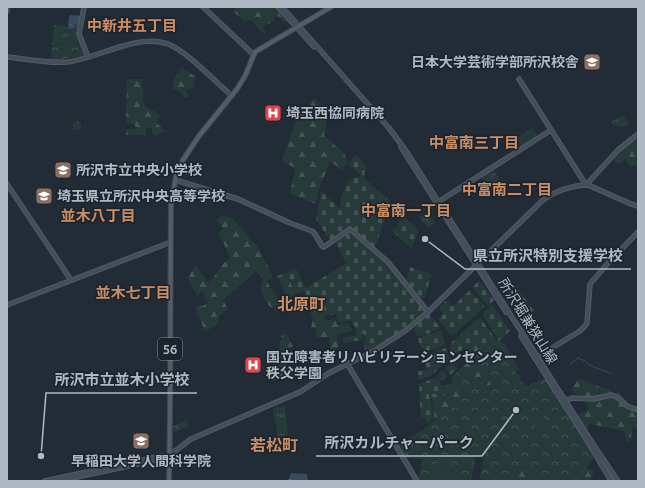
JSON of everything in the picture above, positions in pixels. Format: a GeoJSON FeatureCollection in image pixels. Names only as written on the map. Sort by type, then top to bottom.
{"type":"FeatureCollection","features":[{"type":"Feature","properties":{"kind":"main road","name":"56"},"geometry":{"type":"LineString","coordinates":[[169,481],[171,200],[175,180],[188,152],[232,96],[245,76],[256,51],[331,7]]}},
{"type":"Feature","properties":{"kind":"street"},"geometry":{"type":"LineString","coordinates":[[84,7],[79,34],[88,57]]}},
{"type":"Feature","properties":{"kind":"street"},"geometry":{"type":"LineString","coordinates":[[203,7],[254,55]]}},
{"type":"Feature","properties":{"kind":"street","name":"所沢堀兼狭山線"},"geometry":{"type":"LineString","coordinates":[[278,7],[298,27]]}},
{"type":"Feature","properties":{"kind":"street","name":"所沢堀兼狭山線"},"geometry":{"type":"LineString","coordinates":[[282,7],[388,130],[402,149],[438,202],[564,401],[618,481]]}},
{"type":"Feature","properties":{"kind":"street"},"geometry":{"type":"LineString","coordinates":[[7,57],[60,62],[71,61],[141,42],[154,41],[167,44],[181,51],[232,96]]}},
{"type":"Feature","properties":{"kind":"street"},"geometry":{"type":"LineString","coordinates":[[519,79],[586,185]]}},
{"type":"Feature","properties":{"kind":"street"},"geometry":{"type":"LineString","coordinates":[[438,202],[552,130]]}},
{"type":"Feature","properties":{"kind":"street"},"geometry":{"type":"LineString","coordinates":[[586,185],[618,150],[638,134]]}},
{"type":"Feature","properties":{"kind":"street"},"geometry":{"type":"LineString","coordinates":[[175,180],[238,199],[290,223],[312,231],[324,247],[350,229],[388,262],[428,312]]}},
{"type":"Feature","properties":{"kind":"street"},"geometry":{"type":"LineString","coordinates":[[7,184],[71,280]]}},
{"type":"Feature","properties":{"kind":"street"},"geometry":{"type":"LineString","coordinates":[[58,481],[166,458],[195,437],[300,392],[326,375],[374,351],[405,331],[428,312],[546,197],[559,191],[586,185],[593,186],[638,206]]}},
{"type":"Feature","properties":{"kind":"street"},"geometry":{"type":"LineString","coordinates":[[536,357],[580,331],[585,326],[588,315],[590,284],[638,232]]}},
{"type":"Feature","properties":{"kind":"street"},"geometry":{"type":"LineString","coordinates":[[7,305],[171,242]]}},
{"type":"Feature","properties":{"kind":"street"},"geometry":{"type":"LineString","coordinates":[[348,365],[417,481]]}},
{"type":"Feature","properties":{"kind":"street"},"geometry":{"type":"LineString","coordinates":[[564,401],[575,397],[593,399],[612,395],[617,397],[627,406],[638,410]]}},
{"type":"Feature","properties":{"kind":"street","name":"所沢堀兼狭山線"},"geometry":{"type":"LineString","coordinates":[[564,401],[611,481]]}},
{"type":"Feature","properties":{"kind":"street"},"geometry":{"type":"LineString","coordinates":[[45,481],[169,456]]}},
{"type":"Feature","properties":{"kind":"green space"},"geometry":{"type":"Polygon","coordinates":[[[238,7],[274,7],[287,22],[285,23],[278,16],[274,17],[274,21],[263,26],[266,32],[264,34],[250,20],[244,21],[233,11],[238,7]]]}},
{"type":"Feature","properties":{"kind":"green space"},"geometry":{"type":"Polygon","coordinates":[[[54,25],[68,26],[68,29],[75,28],[74,25],[79,25],[80,40],[52,45],[54,25]]]}},
{"type":"Feature","properties":{"kind":"green space"},"geometry":{"type":"Polygon","coordinates":[[[81,40],[86,55],[51,60],[52,46],[81,40]]]}},
{"type":"Feature","properties":{"kind":"green space"},"geometry":{"type":"Polygon","coordinates":[[[181,68],[195,76],[194,88],[186,90],[189,97],[186,98],[180,92],[173,89],[174,80],[180,73],[181,68]]]}},
{"type":"Feature","properties":{"kind":"green space"},"geometry":{"type":"Polygon","coordinates":[[[127,79],[142,79],[144,105],[160,115],[157,123],[165,131],[155,136],[152,133],[152,127],[146,128],[146,135],[126,135],[126,129],[136,129],[135,125],[126,123],[127,79]]]}},
{"type":"Feature","properties":{"kind":"green space"},"geometry":{"type":"Polygon","coordinates":[[[313,98],[329,111],[324,136],[344,153],[348,163],[342,170],[329,161],[328,168],[319,189],[316,204],[290,194],[295,169],[282,160],[301,107],[309,108],[313,98]]]}},
{"type":"Feature","properties":{"kind":"green space"},"geometry":{"type":"Polygon","coordinates":[[[623,115],[629,125],[622,127],[613,125],[611,122],[623,115]]]}},
{"type":"Feature","properties":{"kind":"green space"},"geometry":{"type":"Polygon","coordinates":[[[80,121],[82,129],[73,130],[73,122],[80,121]]]}},
{"type":"Feature","properties":{"kind":"green space"},"geometry":{"type":"Polygon","coordinates":[[[532,128],[538,137],[522,147],[516,138],[532,128]]]}},
{"type":"Feature","properties":{"kind":"green space"},"geometry":{"type":"Polygon","coordinates":[[[638,135],[638,143],[636,145],[638,149],[638,165],[631,166],[625,159],[618,164],[615,162],[614,157],[618,152],[638,135]]]}},
{"type":"Feature","properties":{"kind":"green space"},"geometry":{"type":"Polygon","coordinates":[[[356,155],[366,165],[364,178],[389,200],[390,203],[374,251],[386,261],[426,312],[410,323],[402,331],[366,353],[363,341],[366,340],[363,333],[363,340],[343,343],[343,338],[357,335],[352,321],[338,322],[336,314],[325,316],[326,321],[320,322],[318,306],[311,307],[304,291],[297,294],[286,273],[296,269],[306,288],[346,263],[334,239],[330,241],[316,219],[321,191],[339,208],[347,184],[351,180],[360,177],[360,174],[348,164],[356,155]]]}},
{"type":"Feature","properties":{"kind":"green space"},"geometry":{"type":"Polygon","coordinates":[[[493,169],[504,187],[493,195],[481,177],[493,169]]]}},
{"type":"Feature","properties":{"kind":"green space"},"geometry":{"type":"Polygon","coordinates":[[[428,211],[435,223],[428,228],[419,217],[428,211]]]}},
{"type":"Feature","properties":{"kind":"green space"},"geometry":{"type":"Polygon","coordinates":[[[221,216],[231,217],[258,247],[272,274],[272,278],[267,281],[272,291],[282,302],[277,312],[274,307],[271,308],[262,295],[261,288],[263,280],[257,270],[223,300],[228,309],[219,316],[218,323],[205,332],[196,309],[198,306],[208,303],[202,291],[197,296],[188,278],[195,265],[209,284],[223,264],[230,258],[222,240],[217,233],[223,229],[216,220],[221,216]]]}},
{"type":"Feature","properties":{"kind":"green space"},"geometry":{"type":"Polygon","coordinates":[[[404,217],[418,230],[412,249],[392,231],[393,228],[396,229],[399,220],[403,221],[404,217]]]}},
{"type":"Feature","properties":{"kind":"green space"},"geometry":{"type":"Polygon","coordinates":[[[410,267],[432,274],[424,299],[412,290],[406,283],[410,267]]]}},
{"type":"Feature","properties":{"kind":"green space"},"geometry":{"type":"Polygon","coordinates":[[[286,273],[296,294],[288,299],[277,276],[286,273]]]}},
{"type":"Feature","properties":{"kind":"green space"},"geometry":{"type":"Polygon","coordinates":[[[479,281],[495,300],[488,306],[472,287],[479,281]]]}},
{"type":"Feature","properties":{"kind":"green space"},"geometry":{"type":"Polygon","coordinates":[[[516,285],[534,311],[526,318],[508,292],[516,285]]]}},
{"type":"Feature","properties":{"kind":"green space"},"geometry":{"type":"Polygon","coordinates":[[[470,290],[485,306],[452,336],[438,319],[444,314],[439,307],[447,300],[453,306],[470,290]]]}},
{"type":"Feature","properties":{"kind":"green space"},"geometry":{"type":"Polygon","coordinates":[[[492,304],[510,331],[499,341],[482,314],[492,304]]]}},
{"type":"Feature","properties":{"kind":"green space"},"geometry":{"type":"Polygon","coordinates":[[[318,306],[320,322],[335,319],[338,325],[348,323],[350,325],[352,331],[341,333],[341,335],[337,336],[339,348],[331,350],[329,337],[316,338],[316,329],[311,328],[313,318],[310,311],[318,306]]]}},
{"type":"Feature","properties":{"kind":"green space"},"geometry":{"type":"Polygon","coordinates":[[[429,314],[441,328],[432,331],[425,317],[429,314]]]}},
{"type":"Feature","properties":{"kind":"green space"},"geometry":{"type":"Polygon","coordinates":[[[480,317],[496,340],[473,357],[464,348],[454,356],[450,350],[450,344],[480,317]]]}},
{"type":"Feature","properties":{"kind":"green space"},"geometry":{"type":"Polygon","coordinates":[[[524,317],[536,334],[529,338],[519,324],[524,317]]]}},
{"type":"Feature","properties":{"kind":"green space"},"geometry":{"type":"Polygon","coordinates":[[[425,318],[432,332],[417,337],[414,327],[425,318]]]}},
{"type":"Feature","properties":{"kind":"green space"},"geometry":{"type":"Polygon","coordinates":[[[441,330],[445,344],[438,348],[425,351],[419,344],[418,338],[441,330]]]}},
{"type":"Feature","properties":{"kind":"green space"},"geometry":{"type":"Polygon","coordinates":[[[286,333],[293,347],[288,349],[286,358],[288,369],[294,369],[295,374],[270,382],[277,373],[271,361],[275,355],[280,353],[278,348],[282,339],[281,336],[286,333]]]}},
{"type":"Feature","properties":{"kind":"green space"},"geometry":{"type":"Polygon","coordinates":[[[497,340],[504,344],[519,368],[515,371],[525,387],[540,380],[573,422],[579,413],[586,412],[588,409],[585,396],[575,393],[572,389],[577,381],[581,379],[611,390],[611,396],[638,411],[638,429],[632,427],[631,442],[626,441],[624,431],[590,424],[583,433],[578,457],[587,468],[594,471],[590,481],[522,481],[519,479],[517,481],[490,481],[480,479],[484,456],[475,455],[422,459],[414,458],[435,421],[431,393],[450,397],[447,385],[452,383],[452,378],[462,367],[497,340]]]}},
{"type":"Feature","properties":{"kind":"green space"},"geometry":{"type":"Polygon","coordinates":[[[497,340],[519,368],[515,371],[525,387],[546,378],[593,452],[594,458],[576,481],[540,481],[543,477],[517,468],[513,480],[515,481],[490,481],[480,479],[484,456],[476,455],[471,481],[420,481],[418,478],[422,459],[406,458],[399,446],[424,429],[455,404],[460,415],[466,412],[452,378],[461,368],[488,386],[496,381],[469,361],[481,353],[487,360],[494,355],[487,347],[497,340]]]}},
{"type":"Feature","properties":{"kind":"green space"},"geometry":{"type":"Polygon","coordinates":[[[446,348],[449,360],[431,376],[419,380],[417,372],[427,369],[422,353],[427,354],[446,348]]]}},
{"type":"Feature","properties":{"kind":"green space"},"geometry":{"type":"Polygon","coordinates":[[[452,363],[458,369],[450,375],[445,368],[452,363]]]}},
{"type":"Feature","properties":{"kind":"green space"},"geometry":{"type":"Polygon","coordinates":[[[443,370],[447,376],[441,381],[439,377],[436,377],[443,370]]]}},
{"type":"Feature","properties":{"kind":"green space"},"geometry":{"type":"Polygon","coordinates":[[[439,377],[441,386],[447,385],[450,397],[440,394],[429,394],[434,418],[427,424],[425,418],[421,419],[419,384],[439,377]]]}},
{"type":"Feature","properties":{"kind":"green space"},"geometry":{"type":"Polygon","coordinates":[[[285,406],[288,435],[278,437],[273,408],[285,406]]]}},
{"type":"Feature","properties":{"kind":"green space"},"geometry":{"type":"Polygon","coordinates":[[[543,417],[551,425],[542,435],[534,427],[543,417]]]}},
{"type":"Feature","properties":{"kind":"green space"},"geometry":{"type":"Polygon","coordinates":[[[187,420],[188,426],[173,433],[173,426],[187,420]]]}},
{"type":"Feature","properties":{"kind":"green space"},"geometry":{"type":"Polygon","coordinates":[[[437,463],[451,469],[452,471],[448,481],[430,480],[429,478],[435,464],[437,463]]]}},
{"type":"Feature","properties":{"kind":"water"},"geometry":{"type":"Polygon","coordinates":[[[70,15],[81,16],[79,25],[73,25],[75,28],[68,29],[69,17],[70,15]]]}},
{"type":"Feature","properties":{"kind":"water"},"geometry":{"type":"Polygon","coordinates":[[[291,473],[307,474],[308,481],[288,481],[291,473]]]}},
{"type":"Feature","properties":{"kind":"waterway"},"geometry":{"type":"LineString","coordinates":[[570,364],[578,358],[585,361],[589,365],[612,374]]}},
{"type":"Feature","properties":{"kind":"waterway"},"geometry":{"type":"LineString","coordinates":[[618,393],[628,404],[638,408]]}},
{"type":"Feature","properties":{"kind":"place","name":"日本大学芸術学部所沢校舎"},"geometry":{"type":"Point","coordinates":[592,62]}},
{"type":"Feature","properties":{"kind":"place","name":"埼玉西協同病院"},"geometry":{"type":"Point","coordinates":[273,113]}},
{"type":"Feature","properties":{"kind":"place","name":"所沢市立中央小学校"},"geometry":{"type":"Point","coordinates":[63,170]}},
{"type":"Feature","properties":{"kind":"place","name":"埼玉県立所沢中央高等学校"},"geometry":{"type":"Point","coordinates":[44,196]}},
{"type":"Feature","properties":{"kind":"place","name":"県立所沢特別支援学校"},"geometry":{"type":"Point","coordinates":[425,239]}},
{"type":"Feature","properties":{"kind":"place","name":"国立障害者リハビリテーションセンター 秩父学園"},"geometry":{"type":"Point","coordinates":[253,365]}},
{"type":"Feature","properties":{"kind":"place","name":"所沢カルチャーパーク"},"geometry":{"type":"Point","coordinates":[516,410]}},
{"type":"Feature","properties":{"kind":"place","name":"早稲田大学人間科学院"},"geometry":{"type":"Point","coordinates":[141,441]}},
{"type":"Feature","properties":{"kind":"place","name":"所沢市立並木小学校"},"geometry":{"type":"Point","coordinates":[41,456]}},
{"type":"Feature","properties":{"kind":"district","name":"中新井五丁目"},"geometry":{"type":"Point","coordinates":[132,25]}},
{"type":"Feature","properties":{"kind":"district","name":"中富南三丁目"},"geometry":{"type":"Point","coordinates":[474,142]}},
{"type":"Feature","properties":{"kind":"district","name":"中富南二丁目"},"geometry":{"type":"Point","coordinates":[507,189]}},
{"type":"Feature","properties":{"kind":"district","name":"中富南一丁目"},"geometry":{"type":"Point","coordinates":[406,210]}},
{"type":"Feature","properties":{"kind":"district","name":"並木八丁目"},"geometry":{"type":"Point","coordinates":[98,215]}},
{"type":"Feature","properties":{"kind":"district","name":"並木七丁目"},"geometry":{"type":"Point","coordinates":[133,292]}},
{"type":"Feature","properties":{"kind":"district","name":"北原町"},"geometry":{"type":"Point","coordinates":[301,304]}},
{"type":"Feature","properties":{"kind":"district","name":"若松町"},"geometry":{"type":"Point","coordinates":[274,445]}}]}
